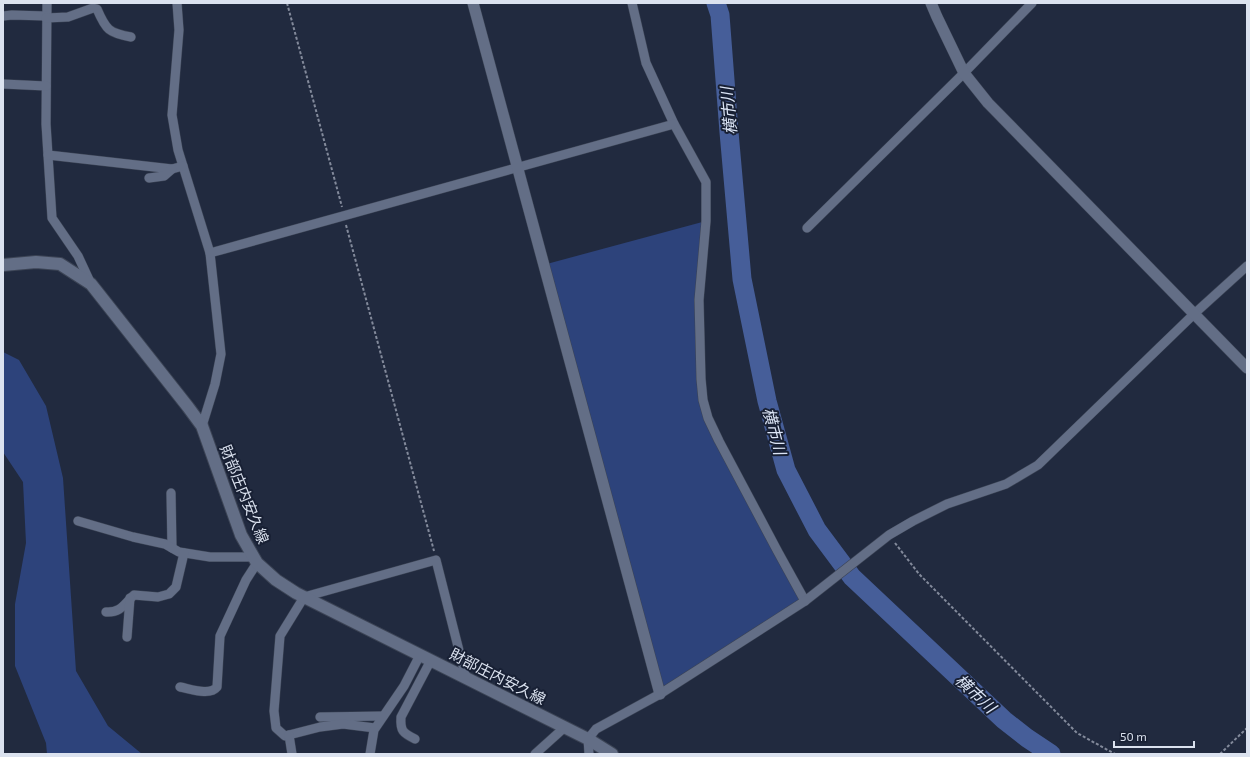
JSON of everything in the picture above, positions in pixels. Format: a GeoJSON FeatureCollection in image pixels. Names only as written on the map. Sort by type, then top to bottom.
{"type":"FeatureCollection","features":[{"type":"Feature","properties":{"kind":"main road","name":"財部庄内安久線"},"geometry":{"type":"LineString","coordinates":[[3,265],[36,262],[60,264],[91,284],[202,426],[241,535],[256,560],[276,580],[304,597],[565,727],[612,754]]}},
{"type":"Feature","properties":{"kind":"street"},"geometry":{"type":"LineString","coordinates":[[47,3],[46,124],[52,218],[78,256],[91,284]]}},
{"type":"Feature","properties":{"kind":"street"},"geometry":{"type":"LineString","coordinates":[[177,3],[179,30],[172,115],[178,150],[210,253],[221,354],[215,384],[202,426]]}},
{"type":"Feature","properties":{"kind":"street"},"geometry":{"type":"LineString","coordinates":[[473,3],[660,694]]}},
{"type":"Feature","properties":{"kind":"street"},"geometry":{"type":"LineString","coordinates":[[632,3],[646,63],[674,124],[706,182],[706,221],[699,300],[701,380],[703,400],[708,418],[805,601]]}},
{"type":"Feature","properties":{"kind":"street"},"geometry":{"type":"LineString","coordinates":[[931,3],[936,17],[964,74],[988,103],[1247,368]]}},
{"type":"Feature","properties":{"kind":"street"},"geometry":{"type":"LineString","coordinates":[[807,228],[964,74],[1032,3]]}},
{"type":"Feature","properties":{"kind":"street"},"geometry":{"type":"LineString","coordinates":[[3,16],[68,17],[93,8],[97,9],[108,29],[117,34],[131,37]]}},
{"type":"Feature","properties":{"kind":"street"},"geometry":{"type":"LineString","coordinates":[[3,84],[46,86]]}},
{"type":"Feature","properties":{"kind":"street"},"geometry":{"type":"LineString","coordinates":[[210,253],[674,124]]}},
{"type":"Feature","properties":{"kind":"street"},"geometry":{"type":"LineString","coordinates":[[48,155],[172,169],[183,166]]}},
{"type":"Feature","properties":{"kind":"street"},"geometry":{"type":"LineString","coordinates":[[149,178],[164,176],[172,169]]}},
{"type":"Feature","properties":{"kind":"street"},"geometry":{"type":"LineString","coordinates":[[589,754],[588,739],[596,729],[660,694],[805,601],[889,535],[913,521],[948,504],[1006,484],[1038,465],[1194,314],[1247,266]]}},
{"type":"Feature","properties":{"kind":"street"},"geometry":{"type":"LineString","coordinates":[[171,493],[172,548]]}},
{"type":"Feature","properties":{"kind":"street"},"geometry":{"type":"LineString","coordinates":[[78,521],[133,537],[165,544],[179,552],[256,560],[220,636],[217,687],[208,692],[180,687]]}},
{"type":"Feature","properties":{"kind":"street"},"geometry":{"type":"LineString","coordinates":[[106,612],[115,612],[120,609],[134,595],[158,597],[169,594],[176,587],[184,553]]}},
{"type":"Feature","properties":{"kind":"street"},"geometry":{"type":"LineString","coordinates":[[375,728],[343,724],[320,726],[285,736],[276,728],[274,711],[280,636],[304,597],[436,560],[466,678]]}},
{"type":"Feature","properties":{"kind":"street"},"geometry":{"type":"LineString","coordinates":[[127,637],[130,598]]}},
{"type":"Feature","properties":{"kind":"street"},"geometry":{"type":"LineString","coordinates":[[370,754],[375,728],[404,686],[420,655]]}},
{"type":"Feature","properties":{"kind":"street"},"geometry":{"type":"LineString","coordinates":[[415,739],[405,734],[400,727],[401,717],[432,660]]}},
{"type":"Feature","properties":{"kind":"street"},"geometry":{"type":"LineString","coordinates":[[320,716],[383,716]]}},
{"type":"Feature","properties":{"kind":"street"},"geometry":{"type":"LineString","coordinates":[[535,754],[565,727]]}},
{"type":"Feature","properties":{"kind":"street"},"geometry":{"type":"LineString","coordinates":[[289,735],[292,754]]}},
{"type":"Feature","properties":{"kind":"path"},"geometry":{"type":"LineString","coordinates":[[287,3],[436,560]]}},
{"type":"Feature","properties":{"kind":"path"},"geometry":{"type":"LineString","coordinates":[[889,535],[918,574],[1077,733],[1115,754]]}},
{"type":"Feature","properties":{"kind":"path"},"geometry":{"type":"LineString","coordinates":[[1220,754],[1247,728]]}},
{"type":"Feature","properties":{"kind":"shaded area"},"geometry":{"type":"Polygon","coordinates":[[[706,221],[699,300],[703,400],[805,601],[660,694],[543,265],[706,221]]]}},
{"type":"Feature","properties":{"kind":"shaded area"},"geometry":{"type":"Polygon","coordinates":[[[3,352],[19,360],[46,406],[63,478],[76,671],[108,726],[142,754],[47,754],[46,743],[15,666],[15,604],[26,543],[23,482],[3,452],[3,352]]]}},
{"type":"Feature","properties":{"kind":"waterway","name":"横市川"},"geometry":{"type":"LineString","coordinates":[[716,3],[720,15],[742,279],[767,401],[786,470],[817,530],[852,577],[1004,720],[1051,754]]}}]}
